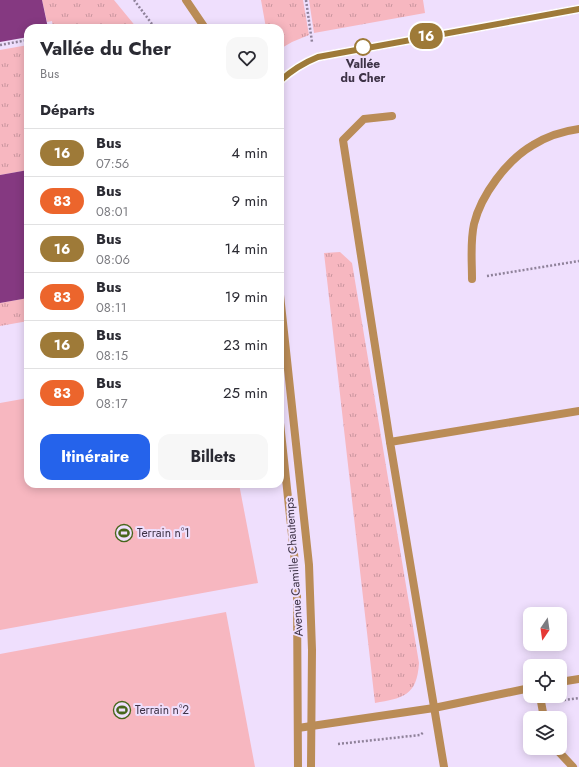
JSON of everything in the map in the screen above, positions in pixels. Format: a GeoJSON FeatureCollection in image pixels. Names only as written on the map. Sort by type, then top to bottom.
{"type":"FeatureCollection","features":[{"type":"Feature","properties":{"kind":"street"},"geometry":{"type":"LineString","coordinates":[[186,0],[202,24]]}},
{"type":"Feature","properties":{"kind":"street"},"geometry":{"type":"LineString","coordinates":[[284,77],[304,62],[318,57],[579,9]]}},
{"type":"Feature","properties":{"kind":"street"},"geometry":{"type":"LineString","coordinates":[[392,116],[364,119],[343,140],[390,442],[444,767]]}},
{"type":"Feature","properties":{"kind":"street"},"geometry":{"type":"LineString","coordinates":[[472,278],[471,248],[474,224],[483,201],[497,178],[517,157],[533,144],[555,135],[579,129]]}},
{"type":"Feature","properties":{"kind":"street","name":"Avenue Camille Chautemps"},"geometry":{"type":"LineString","coordinates":[[284,334],[308,565],[312,650],[312,767]]}},
{"type":"Feature","properties":{"kind":"street"},"geometry":{"type":"LineString","coordinates":[[390,442],[579,411]]}},
{"type":"Feature","properties":{"kind":"street","name":"Avenue Camille Chautemps"},"geometry":{"type":"LineString","coordinates":[[284,462],[296,579],[298,630],[298,767]]}},
{"type":"Feature","properties":{"kind":"street"},"geometry":{"type":"LineString","coordinates":[[567,681],[579,679]]}},
{"type":"Feature","properties":{"kind":"street"},"geometry":{"type":"LineString","coordinates":[[298,728],[434,708],[523,689]]}},
{"type":"Feature","properties":{"kind":"street"},"geometry":{"type":"LineString","coordinates":[[562,755],[573,767]]}},
{"type":"Feature","properties":{"kind":"path"},"geometry":{"type":"LineString","coordinates":[[134,0],[153,24]]}},
{"type":"Feature","properties":{"kind":"path"},"geometry":{"type":"LineString","coordinates":[[306,0],[312,42]]}},
{"type":"Feature","properties":{"kind":"path"},"geometry":{"type":"LineString","coordinates":[[0,45],[24,41]]}},
{"type":"Feature","properties":{"kind":"path"},"geometry":{"type":"LineString","coordinates":[[472,278],[579,261]]}},
{"type":"Feature","properties":{"kind":"path"},"geometry":{"type":"LineString","coordinates":[[567,699],[579,698]]}},
{"type":"Feature","properties":{"kind":"path"},"geometry":{"type":"LineString","coordinates":[[338,744],[420,734],[436,724]]}},
{"type":"Feature","properties":{"kind":"green space"},"geometry":{"type":"Polygon","coordinates":[[[42,0],[114,0],[134,24],[52,24],[52,21],[47,22],[42,0]]]}},
{"type":"Feature","properties":{"kind":"green space"},"geometry":{"type":"Polygon","coordinates":[[[261,0],[303,0],[309,35],[284,47],[284,24],[265,24],[261,0]]]}},
{"type":"Feature","properties":{"kind":"green space"},"geometry":{"type":"Polygon","coordinates":[[[309,0],[423,0],[425,13],[314,33],[309,0]]]}},
{"type":"Feature","properties":{"kind":"green space"},"geometry":{"type":"Polygon","coordinates":[[[24,46],[24,171],[0,175],[0,50],[24,46]]]}},
{"type":"Feature","properties":{"kind":"green space"},"geometry":{"type":"Polygon","coordinates":[[[340,252],[352,263],[419,663],[418,674],[415,682],[412,689],[407,694],[401,697],[375,703],[324,253],[340,252]]]}},
{"type":"Feature","properties":{"kind":"green space"},"geometry":{"type":"Polygon","coordinates":[[[24,299],[24,322],[0,326],[0,303],[24,299]]]}},
{"type":"Feature","properties":{"kind":"green space","name":"Terrain n°1"},"geometry":{"type":"Polygon","coordinates":[[[24,399],[24,488],[240,488],[258,583],[0,630],[0,403],[24,399]]]}},
{"type":"Feature","properties":{"kind":"green space","name":"Terrain n°2"},"geometry":{"type":"Polygon","coordinates":[[[226,612],[255,767],[0,767],[0,654],[226,612]]]}},
{"type":"Feature","properties":{"kind":"building"},"geometry":{"type":"Polygon","coordinates":[[[0,0],[42,0],[47,24],[24,24],[24,38],[0,42],[0,0]]]}},
{"type":"Feature","properties":{"kind":"building"},"geometry":{"type":"Polygon","coordinates":[[[24,171],[24,299],[0,303],[0,175],[24,171]]]}},
{"type":"Feature","properties":{"kind":"bus line","name":"16"},"geometry":{"type":"LineString","coordinates":[[284,77],[304,62],[336,52],[579,9]]}},
{"type":"Feature","properties":{"kind":"place","name":"Vallée du Cher"},"geometry":{"type":"Point","coordinates":[363,47]}},
{"type":"Feature","properties":{"kind":"place","name":"Terrain n°1"},"geometry":{"type":"Point","coordinates":[124,533]}},
{"type":"Feature","properties":{"kind":"place","name":"Terrain n°2"},"geometry":{"type":"Point","coordinates":[122,710]}}]}
